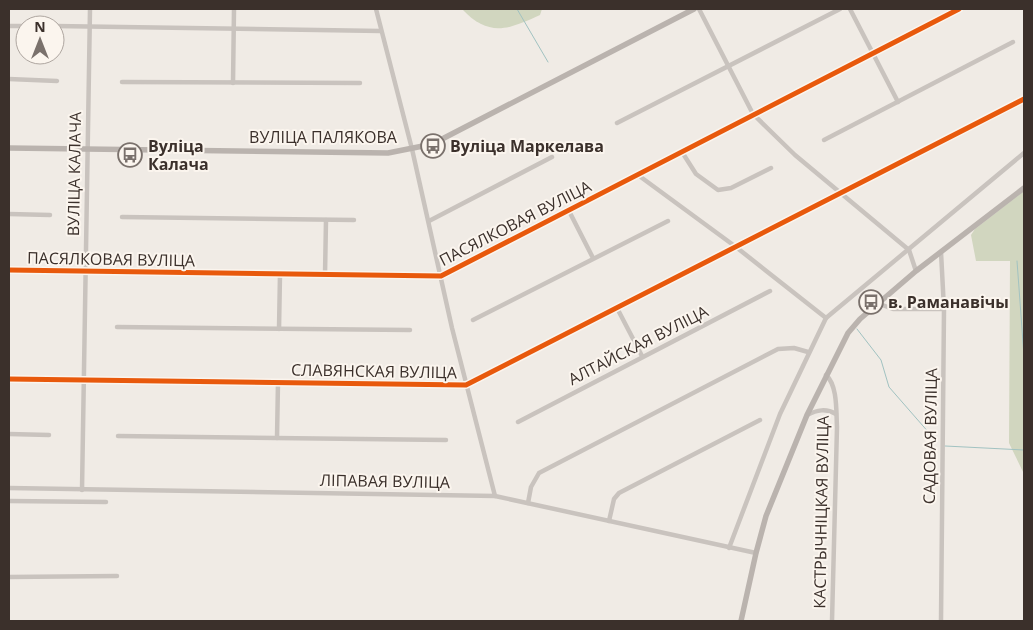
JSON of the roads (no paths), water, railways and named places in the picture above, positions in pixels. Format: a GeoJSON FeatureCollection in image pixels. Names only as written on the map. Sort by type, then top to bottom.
{"type":"FeatureCollection","features":[{"type":"Feature","properties":{"kind":"street","name":"ВУЛІЦА КАЛАЧА"},"geometry":{"type":"LineString","coordinates":[[82,490],[90,9]]}},
{"type":"Feature","properties":{"kind":"street"},"geometry":{"type":"LineString","coordinates":[[233,83],[234,9]]}},
{"type":"Feature","properties":{"kind":"street"},"geometry":{"type":"LineString","coordinates":[[376,9],[412,149],[466,385],[495,496]]}},
{"type":"Feature","properties":{"kind":"street","name":"ВУЛІЦА ПАЛЯКОВА"},"geometry":{"type":"LineString","coordinates":[[9,148],[388,153],[412,149],[444,138],[694,9]]}},
{"type":"Feature","properties":{"kind":"street"},"geometry":{"type":"LineString","coordinates":[[699,9],[754,114],[795,155],[909,250],[916,271]]}},
{"type":"Feature","properties":{"kind":"street"},"geometry":{"type":"LineString","coordinates":[[617,123],[840,9]]}},
{"type":"Feature","properties":{"kind":"street"},"geometry":{"type":"LineString","coordinates":[[850,9],[898,102]]}},
{"type":"Feature","properties":{"kind":"street","name":"ПАСЯЛКОВАЯ ВУЛІЦА"},"geometry":{"type":"LineString","coordinates":[[9,270],[441,276],[959,9]]}},
{"type":"Feature","properties":{"kind":"street"},"geometry":{"type":"LineString","coordinates":[[65,26],[381,31]]}},
{"type":"Feature","properties":{"kind":"street"},"geometry":{"type":"LineString","coordinates":[[824,140],[1013,42]]}},
{"type":"Feature","properties":{"kind":"street"},"geometry":{"type":"LineString","coordinates":[[9,79],[57,81]]}},
{"type":"Feature","properties":{"kind":"street"},"geometry":{"type":"LineString","coordinates":[[122,82],[360,83]]}},
{"type":"Feature","properties":{"kind":"street","name":"СЛАВЯНСКАЯ ВУЛІЦА"},"geometry":{"type":"LineString","coordinates":[[9,379],[466,385],[1024,98]]}},
{"type":"Feature","properties":{"kind":"street"},"geometry":{"type":"LineString","coordinates":[[682,152],[696,174],[718,190],[731,188],[771,168]]}},
{"type":"Feature","properties":{"kind":"street"},"geometry":{"type":"LineString","coordinates":[[729,548],[780,414],[808,352],[826,318],[1024,154]]}},
{"type":"Feature","properties":{"kind":"street"},"geometry":{"type":"LineString","coordinates":[[429,221],[552,156]]}},
{"type":"Feature","properties":{"kind":"street"},"geometry":{"type":"LineString","coordinates":[[638,175],[736,247],[826,318]]}},
{"type":"Feature","properties":{"kind":"street"},"geometry":{"type":"LineString","coordinates":[[741,621],[756,553],[770,508],[808,415],[848,333],[877,304],[916,271],[1024,188]]}},
{"type":"Feature","properties":{"kind":"street"},"geometry":{"type":"LineString","coordinates":[[568,209],[593,258]]}},
{"type":"Feature","properties":{"kind":"street"},"geometry":{"type":"LineString","coordinates":[[9,214],[50,215]]}},
{"type":"Feature","properties":{"kind":"street"},"geometry":{"type":"LineString","coordinates":[[122,217],[354,220]]}},
{"type":"Feature","properties":{"kind":"street"},"geometry":{"type":"LineString","coordinates":[[324,275],[326,220]]}},
{"type":"Feature","properties":{"kind":"street"},"geometry":{"type":"LineString","coordinates":[[473,320],[668,221]]}},
{"type":"Feature","properties":{"kind":"street","name":"САДОВАЯ ВУЛІЦА"},"geometry":{"type":"LineString","coordinates":[[941,252],[944,309],[941,621]]}},
{"type":"Feature","properties":{"kind":"street"},"geometry":{"type":"LineString","coordinates":[[279,329],[280,274]]}},
{"type":"Feature","properties":{"kind":"street","name":"АЛТАЙСКАЯ ВУЛІЦА"},"geometry":{"type":"LineString","coordinates":[[518,422],[770,291]]}},
{"type":"Feature","properties":{"kind":"street"},"geometry":{"type":"LineString","coordinates":[[877,304],[892,309],[944,309]]}},
{"type":"Feature","properties":{"kind":"street"},"geometry":{"type":"LineString","coordinates":[[617,308],[642,356]]}},
{"type":"Feature","properties":{"kind":"street"},"geometry":{"type":"LineString","coordinates":[[116,327],[410,330]]}},
{"type":"Feature","properties":{"kind":"street"},"geometry":{"type":"LineString","coordinates":[[528,503],[538,473],[778,349],[794,348],[808,352]]}},
{"type":"Feature","properties":{"kind":"street","name":"КАСТРЫЧНІЦКАЯ ВУЛІЦА"},"geometry":{"type":"LineString","coordinates":[[826,375],[829,378],[834,395],[836,414],[832,621]]}},
{"type":"Feature","properties":{"kind":"street"},"geometry":{"type":"LineString","coordinates":[[277,438],[278,382]]}},
{"type":"Feature","properties":{"kind":"street"},"geometry":{"type":"LineString","coordinates":[[808,415],[820,410],[828,410],[836,414]]}},
{"type":"Feature","properties":{"kind":"street"},"geometry":{"type":"LineString","coordinates":[[608,521],[614,499],[619,493],[760,420]]}},
{"type":"Feature","properties":{"kind":"street"},"geometry":{"type":"LineString","coordinates":[[9,434],[49,435]]}},
{"type":"Feature","properties":{"kind":"street"},"geometry":{"type":"LineString","coordinates":[[118,436],[446,440]]}},
{"type":"Feature","properties":{"kind":"street","name":"ЛІПАВАЯ ВУЛІЦА"},"geometry":{"type":"LineString","coordinates":[[9,488],[495,496],[756,553]]}},
{"type":"Feature","properties":{"kind":"street"},"geometry":{"type":"LineString","coordinates":[[9,501],[106,502]]}},
{"type":"Feature","properties":{"kind":"street"},"geometry":{"type":"LineString","coordinates":[[9,577],[117,576]]}},
{"type":"Feature","properties":{"kind":"waterway"},"geometry":{"type":"LineString","coordinates":[[517,9],[548,62]]}},
{"type":"Feature","properties":{"kind":"waterway"},"geometry":{"type":"LineString","coordinates":[[1017,261],[1024,356]]}},
{"type":"Feature","properties":{"kind":"waterway"},"geometry":{"type":"LineString","coordinates":[[857,329],[881,360],[889,387],[937,442]]}},
{"type":"Feature","properties":{"kind":"waterway"},"geometry":{"type":"LineString","coordinates":[[945,446],[1024,450]]}},
{"type":"Feature","properties":{"kind":"waterway"},"geometry":{"type":"LineString","coordinates":[[1023,621],[1024,617]]}},
{"type":"Feature","properties":{"kind":"place","name":"Вуліца Маркелава"},"geometry":{"type":"Point","coordinates":[433,146]}},
{"type":"Feature","properties":{"kind":"place","name":"Вуліца Калача"},"geometry":{"type":"Point","coordinates":[130,155]}},
{"type":"Feature","properties":{"kind":"place","name":"в. Раманавічы"},"geometry":{"type":"Point","coordinates":[871,302]}}]}
